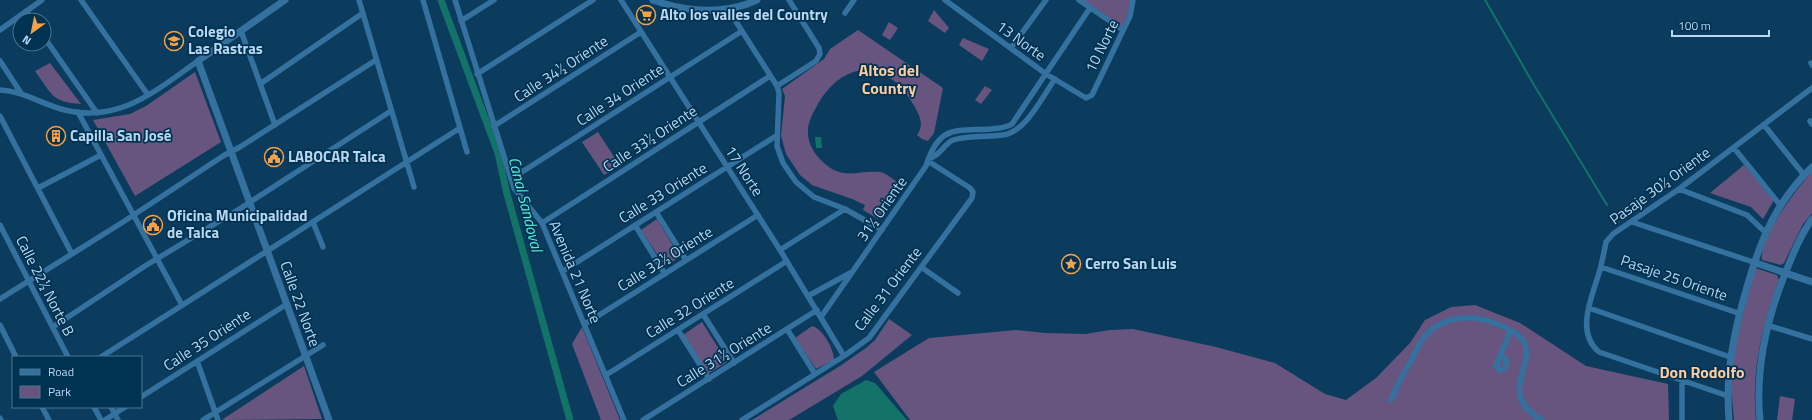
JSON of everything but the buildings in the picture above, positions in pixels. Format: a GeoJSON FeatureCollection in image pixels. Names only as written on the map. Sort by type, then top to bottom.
{"type":"FeatureCollection","features":[{"type":"Feature","properties":{"kind":"street"},"geometry":{"type":"LineString","coordinates":[[26,12],[42,0]]}},
{"type":"Feature","properties":{"kind":"street"},"geometry":{"type":"LineString","coordinates":[[81,0],[148,95]]}},
{"type":"Feature","properties":{"kind":"street"},"geometry":{"type":"LineString","coordinates":[[0,90],[21,93],[58,108],[78,112],[97,113],[126,107],[148,95],[285,0]]}},
{"type":"Feature","properties":{"kind":"street"},"geometry":{"type":"LineString","coordinates":[[359,0],[414,187]]}},
{"type":"Feature","properties":{"kind":"street"},"geometry":{"type":"LineString","coordinates":[[423,0],[467,152]]}},
{"type":"Feature","properties":{"kind":"street","name":"Avenida 21 Norte"},"geometry":{"type":"LineString","coordinates":[[455,0],[514,188],[542,223],[563,270],[624,420]]}},
{"type":"Feature","properties":{"kind":"street"},"geometry":{"type":"LineString","coordinates":[[461,21],[494,0]]}},
{"type":"Feature","properties":{"kind":"street"},"geometry":{"type":"LineString","coordinates":[[477,74],[593,0]]}},
{"type":"Feature","properties":{"kind":"street","name":"17 Norte"},"geometry":{"type":"LineString","coordinates":[[621,0],[787,261],[844,356]]}},
{"type":"Feature","properties":{"kind":"street"},"geometry":{"type":"LineString","coordinates":[[652,0],[687,8],[728,9],[757,0]]}},
{"type":"Feature","properties":{"kind":"street"},"geometry":{"type":"LineString","coordinates":[[777,86],[815,62],[820,56],[819,48],[789,0]]}},
{"type":"Feature","properties":{"kind":"street"},"geometry":{"type":"LineString","coordinates":[[845,14],[854,0]]}},
{"type":"Feature","properties":{"kind":"street","name":"13 Norte"},"geometry":{"type":"LineString","coordinates":[[945,0],[1046,74],[1086,98]]}},
{"type":"Feature","properties":{"kind":"street"},"geometry":{"type":"LineString","coordinates":[[1011,48],[1046,0]]}},
{"type":"Feature","properties":{"kind":"street"},"geometry":{"type":"LineString","coordinates":[[1079,0],[1122,30]]}},
{"type":"Feature","properties":{"kind":"street","name":"10 Norte"},"geometry":{"type":"LineString","coordinates":[[1086,98],[1092,95],[1132,10],[1133,0]]}},
{"type":"Feature","properties":{"kind":"street"},"geometry":{"type":"LineString","coordinates":[[1055,80],[1023,124],[1014,132],[1010,126],[1016,120],[1090,8]]}},
{"type":"Feature","properties":{"kind":"street"},"geometry":{"type":"LineString","coordinates":[[728,9],[777,86],[779,93],[776,136],[778,152],[796,182],[814,197],[845,209],[882,230]]}},
{"type":"Feature","properties":{"kind":"street"},"geometry":{"type":"LineString","coordinates":[[260,84],[363,13]]}},
{"type":"Feature","properties":{"kind":"street"},"geometry":{"type":"LineString","coordinates":[[0,30],[12,22]]}},
{"type":"Feature","properties":{"kind":"street"},"geometry":{"type":"LineString","coordinates":[[241,31],[275,125]]}},
{"type":"Feature","properties":{"kind":"street","name":"Calle 34 Oriente"},"geometry":{"type":"LineString","coordinates":[[511,179],[742,31]]}},
{"type":"Feature","properties":{"kind":"street","name":"Calle 34½ Oriente"},"geometry":{"type":"LineString","coordinates":[[494,126],[641,32]]}},
{"type":"Feature","properties":{"kind":"street"},"geometry":{"type":"LineString","coordinates":[[52,49],[97,113]]}},
{"type":"Feature","properties":{"kind":"street","name":"Calle 22 Norte"},"geometry":{"type":"LineString","coordinates":[[198,60],[329,420]]}},
{"type":"Feature","properties":{"kind":"street"},"geometry":{"type":"LineString","coordinates":[[0,299],[376,60]]}},
{"type":"Feature","properties":{"kind":"street"},"geometry":{"type":"LineString","coordinates":[[0,61],[21,93]]}},
{"type":"Feature","properties":{"kind":"street","name":"Calle 33½ Oriente"},"geometry":{"type":"LineString","coordinates":[[542,223],[770,76]]}},
{"type":"Feature","properties":{"kind":"street","name":"Pasaje 30½ Oriente"},"geometry":{"type":"LineString","coordinates":[[1682,381],[1599,352],[1591,343],[1586,330],[1586,321],[1601,267],[1606,242],[1609,237],[1679,189],[1812,88]]}},
{"type":"Feature","properties":{"kind":"street"},"geometry":{"type":"LineString","coordinates":[[53,327],[391,111]]}},
{"type":"Feature","properties":{"kind":"street"},"geometry":{"type":"LineString","coordinates":[[78,112],[156,260],[182,305]]}},
{"type":"Feature","properties":{"kind":"street"},"geometry":{"type":"LineString","coordinates":[[0,116],[72,254]]}},
{"type":"Feature","properties":{"kind":"street"},"geometry":{"type":"LineString","coordinates":[[1764,125],[1804,175]]}},
{"type":"Feature","properties":{"kind":"street","name":"31½ Oriente"},"geometry":{"type":"LineString","coordinates":[[821,317],[926,166],[931,150],[938,140],[949,132],[1010,126]]}},
{"type":"Feature","properties":{"kind":"street"},"geometry":{"type":"LineString","coordinates":[[103,356],[460,128]]}},
{"type":"Feature","properties":{"kind":"street","name":"31½ Oriente"},"geometry":{"type":"LineString","coordinates":[[928,160],[934,156],[946,143],[953,140],[1002,135],[1014,132]]}},
{"type":"Feature","properties":{"kind":"street","name":"Calle 33 Oriente"},"geometry":{"type":"LineString","coordinates":[[563,270],[776,136]]}},
{"type":"Feature","properties":{"kind":"street"},"geometry":{"type":"LineString","coordinates":[[1734,148],[1781,206]]}},
{"type":"Feature","properties":{"kind":"street"},"geometry":{"type":"LineString","coordinates":[[38,188],[101,155]]}},
{"type":"Feature","properties":{"kind":"street","name":"Calle 31 Oriente"},"geometry":{"type":"LineString","coordinates":[[742,420],[844,356],[869,338],[972,198],[973,192],[970,188],[928,160]]}},
{"type":"Feature","properties":{"kind":"street"},"geometry":{"type":"LineString","coordinates":[[1729,420],[1728,396],[1730,357],[1738,313],[1753,262],[1765,232],[1781,206],[1804,175],[1812,168]]}},
{"type":"Feature","properties":{"kind":"street"},"geometry":{"type":"LineString","coordinates":[[1679,189],[1747,215],[1765,232]]}},
{"type":"Feature","properties":{"kind":"street"},"geometry":{"type":"LineString","coordinates":[[780,250],[845,209]]}},
{"type":"Feature","properties":{"kind":"street"},"geometry":{"type":"LineString","coordinates":[[656,212],[686,260]]}},
{"type":"Feature","properties":{"kind":"street","name":"Calle 32½ Oriente"},"geometry":{"type":"LineString","coordinates":[[585,324],[758,215]]}},
{"type":"Feature","properties":{"kind":"street"},"geometry":{"type":"LineString","coordinates":[[1760,420],[1760,372],[1767,325],[1798,243],[1812,219]]}},
{"type":"Feature","properties":{"kind":"street"},"geometry":{"type":"LineString","coordinates":[[313,222],[323,247]]}},
{"type":"Feature","properties":{"kind":"street"},"geometry":{"type":"LineString","coordinates":[[1632,222],[1786,272],[1812,282]]}},
{"type":"Feature","properties":{"kind":"street","name":"Calle 22½ Norte B"},"geometry":{"type":"LineString","coordinates":[[0,225],[68,356]]}},
{"type":"Feature","properties":{"kind":"street"},"geometry":{"type":"LineString","coordinates":[[634,225],[665,274]]}},
{"type":"Feature","properties":{"kind":"street","name":"Calle 32 Oriente"},"geometry":{"type":"LineString","coordinates":[[606,375],[787,261]]}},
{"type":"Feature","properties":{"kind":"street"},"geometry":{"type":"LineString","coordinates":[[921,267],[958,293]]}},
{"type":"Feature","properties":{"kind":"street","name":"Pasaje 25 Oriente"},"geometry":{"type":"LineString","coordinates":[[1601,267],[1738,313]]}},
{"type":"Feature","properties":{"kind":"street","name":"31½ Oriente"},"geometry":{"type":"LineString","coordinates":[[808,296],[852,272]]}},
{"type":"Feature","properties":{"kind":"street","name":"Calle 35 Oriente"},"geometry":{"type":"LineString","coordinates":[[142,396],[287,304]]}},
{"type":"Feature","properties":{"kind":"street"},"geometry":{"type":"LineString","coordinates":[[1589,308],[1730,357]]}},
{"type":"Feature","properties":{"kind":"street","name":"Calle 31½ Oriente"},"geometry":{"type":"LineString","coordinates":[[643,420],[817,310]]}},
{"type":"Feature","properties":{"kind":"street"},"geometry":{"type":"LineString","coordinates":[[703,314],[734,363]]}},
{"type":"Feature","properties":{"kind":"street"},"geometry":{"type":"LineString","coordinates":[[1391,400],[1396,387],[1424,336],[1444,322],[1470,318],[1486,320],[1517,334],[1524,342],[1526,349],[1519,387],[1520,398],[1526,408],[1542,420]]}},
{"type":"Feature","properties":{"kind":"street"},"geometry":{"type":"LineString","coordinates":[[1767,325],[1812,339]]}},
{"type":"Feature","properties":{"kind":"street"},"geometry":{"type":"LineString","coordinates":[[0,326],[15,356]]}},
{"type":"Feature","properties":{"kind":"street"},"geometry":{"type":"LineString","coordinates":[[787,329],[815,374]]}},
{"type":"Feature","properties":{"kind":"street"},"geometry":{"type":"LineString","coordinates":[[678,330],[709,379]]}},
{"type":"Feature","properties":{"kind":"street"},"geometry":{"type":"LineString","coordinates":[[1500,355],[1510,331]]}},
{"type":"Feature","properties":{"kind":"street"},"geometry":{"type":"LineString","coordinates":[[203,420],[324,345]]}},
{"type":"Feature","properties":{"kind":"street"},"geometry":{"type":"LineString","coordinates":[[197,361],[218,420]]}},
{"type":"Feature","properties":{"kind":"street"},"geometry":{"type":"LineString","coordinates":[[1682,420],[1682,381],[1728,396]]}},
{"type":"Feature","properties":{"kind":"street"},"geometry":{"type":"LineString","coordinates":[[43,408],[49,420]]}},
{"type":"Feature","properties":{"kind":"street"},"geometry":{"type":"LineString","coordinates":[[95,408],[101,420]]}},
{"type":"Feature","properties":{"kind":"street"},"geometry":{"type":"LineString","coordinates":[[112,408],[118,420]]}},
{"type":"Feature","properties":{"kind":"street"},"geometry":{"type":"LineString","coordinates":[[105,420],[124,408]]}},
{"type":"Feature","properties":{"kind":"green space"},"geometry":{"type":"Polygon","coordinates":[[[1083,0],[1131,0],[1130,10],[1122,27],[1083,0]]]}},
{"type":"Feature","properties":{"kind":"green space"},"geometry":{"type":"Polygon","coordinates":[[[934,10],[949,28],[945,33],[928,21],[934,10]]]}},
{"type":"Feature","properties":{"kind":"green space"},"geometry":{"type":"Polygon","coordinates":[[[889,22],[898,28],[890,40],[882,35],[889,22]]]}},
{"type":"Feature","properties":{"kind":"green space"},"geometry":{"type":"Polygon","coordinates":[[[858,30],[943,88],[934,133],[928,141],[917,135],[921,127],[919,115],[903,89],[891,79],[879,72],[866,70],[854,72],[841,78],[830,88],[819,102],[813,113],[808,129],[809,141],[817,156],[830,168],[844,173],[880,172],[889,176],[898,183],[897,190],[878,219],[863,210],[865,205],[812,185],[800,175],[786,154],[781,136],[785,96],[782,89],[824,59],[830,49],[858,30]]]}},
{"type":"Feature","properties":{"kind":"green space"},"geometry":{"type":"Polygon","coordinates":[[[963,38],[989,49],[982,61],[959,45],[963,38]]]}},
{"type":"Feature","properties":{"kind":"green space"},"geometry":{"type":"Polygon","coordinates":[[[50,63],[81,104],[58,99],[49,91],[35,71],[50,63]]]}},
{"type":"Feature","properties":{"kind":"green space"},"geometry":{"type":"Polygon","coordinates":[[[195,72],[221,142],[135,196],[93,120],[130,114],[146,106],[195,72]]]}},
{"type":"Feature","properties":{"kind":"green space"},"geometry":{"type":"Polygon","coordinates":[[[985,86],[992,90],[981,104],[975,100],[985,86]]]}},
{"type":"Feature","properties":{"kind":"green space"},"geometry":{"type":"Polygon","coordinates":[[[598,132],[620,166],[604,175],[582,142],[598,132]]]}},
{"type":"Feature","properties":{"kind":"green space"},"geometry":{"type":"Polygon","coordinates":[[[1744,165],[1774,200],[1763,219],[1751,207],[1710,193],[1744,165]]]}},
{"type":"Feature","properties":{"kind":"green space"},"geometry":{"type":"Polygon","coordinates":[[[1812,172],[1812,213],[1803,224],[1784,263],[1781,265],[1762,260],[1762,251],[1772,227],[1797,190],[1812,172]]]}},
{"type":"Feature","properties":{"kind":"green space"},"geometry":{"type":"Polygon","coordinates":[[[657,219],[680,257],[665,266],[641,230],[657,219]]]}},
{"type":"Feature","properties":{"kind":"green space"},"geometry":{"type":"Polygon","coordinates":[[[1755,268],[1777,275],[1779,280],[1759,349],[1755,384],[1756,420],[1734,420],[1731,387],[1734,348],[1755,268]]]}},
{"type":"Feature","properties":{"kind":"green space"},"geometry":{"type":"Polygon","coordinates":[[[1475,305],[1520,323],[1586,366],[1668,384],[1669,420],[910,420],[874,372],[929,338],[1016,330],[1045,333],[1085,334],[1110,330],[1133,329],[1216,347],[1275,363],[1325,394],[1346,400],[1376,378],[1410,343],[1425,320],[1451,307],[1475,305]]]}},
{"type":"Feature","properties":{"kind":"green space"},"geometry":{"type":"Polygon","coordinates":[[[889,319],[912,335],[862,376],[789,420],[752,420],[840,366],[866,348],[875,340],[889,319]]]}},
{"type":"Feature","properties":{"kind":"green space"},"geometry":{"type":"Polygon","coordinates":[[[702,322],[727,362],[708,374],[683,335],[702,322]]]}},
{"type":"Feature","properties":{"kind":"green space"},"geometry":{"type":"Polygon","coordinates":[[[812,326],[824,335],[834,356],[834,360],[816,369],[795,338],[812,326]]]}},
{"type":"Feature","properties":{"kind":"green space"},"geometry":{"type":"Polygon","coordinates":[[[582,327],[620,420],[601,420],[572,344],[582,327]]]}},
{"type":"Feature","properties":{"kind":"green space"},"geometry":{"type":"Polygon","coordinates":[[[304,366],[322,419],[223,420],[223,419],[304,366]]]}},
{"type":"Feature","properties":{"kind":"green space"},"geometry":{"type":"Polygon","coordinates":[[[1780,396],[1795,399],[1792,420],[1777,420],[1780,396]]]}},
{"type":"Feature","properties":{"kind":"shaded area"},"geometry":{"type":"Polygon","coordinates":[[[815,137],[821,137],[822,148],[816,148],[815,137]]]}},
{"type":"Feature","properties":{"kind":"shaded area"},"geometry":{"type":"Polygon","coordinates":[[[866,380],[875,383],[907,420],[838,420],[833,406],[841,394],[866,380]]]}},
{"type":"Feature","properties":{"kind":"waterway","name":"Canal Sandoval"},"geometry":{"type":"LineString","coordinates":[[441,0],[498,153],[507,194],[570,420]]}},
{"type":"Feature","properties":{"kind":"waterway"},"geometry":{"type":"LineString","coordinates":[[1485,0],[1534,85],[1607,205]]}},
{"type":"Feature","properties":{"kind":"place","name":"Alto los valles del Country"},"geometry":{"type":"Point","coordinates":[646,15]}},
{"type":"Feature","properties":{"kind":"place","name":"Colegio Las Rastras"},"geometry":{"type":"Point","coordinates":[174,41]}},
{"type":"Feature","properties":{"kind":"place","name":"Capilla San José"},"geometry":{"type":"Point","coordinates":[56,136]}},
{"type":"Feature","properties":{"kind":"place","name":"LABOCAR Talca"},"geometry":{"type":"Point","coordinates":[274,157]}},
{"type":"Feature","properties":{"kind":"place","name":"Oficina Municipalidad de Talca"},"geometry":{"type":"Point","coordinates":[153,225]}},
{"type":"Feature","properties":{"kind":"place","name":"Cerro San Luis"},"geometry":{"type":"Point","coordinates":[1071,264]}},
{"type":"Feature","properties":{"kind":"district","name":"Altos del Country"},"geometry":{"type":"Point","coordinates":[889,79]}},
{"type":"Feature","properties":{"kind":"district","name":"Don Rodolfo"},"geometry":{"type":"Point","coordinates":[1702,372]}}]}
